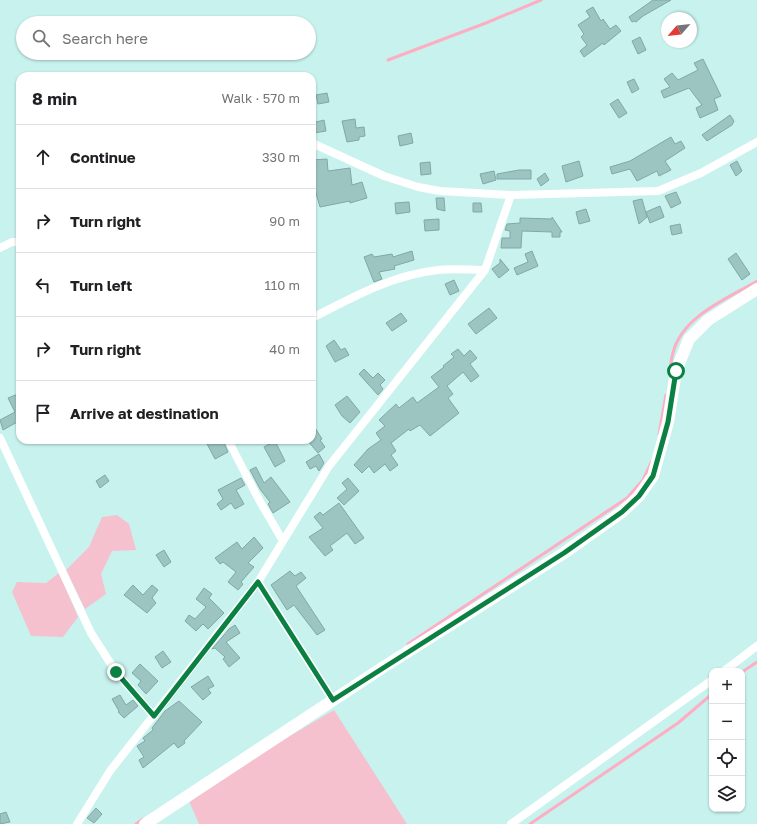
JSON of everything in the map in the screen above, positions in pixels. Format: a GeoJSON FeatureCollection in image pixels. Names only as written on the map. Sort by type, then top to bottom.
{"type":"FeatureCollection","features":[{"type":"Feature","properties":{"kind":"street"},"geometry":{"type":"LineString","coordinates":[[316,145],[384,176],[418,187],[440,191],[511,195],[658,191],[701,172],[757,142]]}},
{"type":"Feature","properties":{"kind":"street"},"geometry":{"type":"LineString","coordinates":[[77,824],[110,771],[258,582],[329,466],[485,270],[511,195]]}},
{"type":"Feature","properties":{"kind":"street"},"geometry":{"type":"LineString","coordinates":[[0,248],[12,242],[16,242]]}},
{"type":"Feature","properties":{"kind":"street"},"geometry":{"type":"LineString","coordinates":[[316,316],[386,282],[412,274],[440,270],[485,270]]}},
{"type":"Feature","properties":{"kind":"street"},"geometry":{"type":"LineString","coordinates":[[145,824],[333,700],[564,553],[622,512],[639,496],[653,476],[668,422],[676,371],[689,339],[708,320],[757,289]]}},
{"type":"Feature","properties":{"kind":"street"},"geometry":{"type":"LineString","coordinates":[[0,438],[91,633],[116,672],[154,716]]}},
{"type":"Feature","properties":{"kind":"street"},"geometry":{"type":"LineString","coordinates":[[230,444],[258,498],[283,541]]}},
{"type":"Feature","properties":{"kind":"street"},"geometry":{"type":"LineString","coordinates":[[258,582],[333,700]]}},
{"type":"Feature","properties":{"kind":"street"},"geometry":{"type":"LineString","coordinates":[[728,668],[757,646]]}},
{"type":"Feature","properties":{"kind":"street"},"geometry":{"type":"LineString","coordinates":[[511,824],[709,682]]}},
{"type":"Feature","properties":{"kind":"shaded area"},"geometry":{"type":"Polygon","coordinates":[[[117,515],[129,524],[136,550],[112,551],[101,574],[106,594],[85,609],[66,570],[89,547],[102,517],[117,515]]]}},
{"type":"Feature","properties":{"kind":"shaded area"},"geometry":{"type":"Polygon","coordinates":[[[59,573],[78,617],[63,637],[31,636],[12,592],[17,582],[46,583],[59,573]]]}},
{"type":"Feature","properties":{"kind":"shaded area"},"geometry":{"type":"Polygon","coordinates":[[[334,710],[407,824],[199,824],[189,801],[278,743],[334,710]]]}},
{"type":"Feature","properties":{"kind":"building"},"geometry":{"type":"Polygon","coordinates":[[[653,0],[671,0],[643,16],[636,22],[632,22],[629,17],[653,0]]]}},
{"type":"Feature","properties":{"kind":"building"},"geometry":{"type":"Polygon","coordinates":[[[593,7],[601,21],[603,19],[610,29],[616,25],[621,31],[604,45],[603,43],[584,57],[580,51],[587,45],[581,37],[584,34],[578,25],[590,17],[586,11],[593,7]]]}},
{"type":"Feature","properties":{"kind":"building"},"geometry":{"type":"Polygon","coordinates":[[[640,37],[646,50],[638,54],[632,41],[640,37]]]}},
{"type":"Feature","properties":{"kind":"building"},"geometry":{"type":"Polygon","coordinates":[[[703,59],[721,96],[714,99],[718,110],[700,118],[696,108],[702,105],[689,88],[664,98],[661,91],[670,87],[664,79],[672,73],[678,80],[698,70],[694,63],[703,59]]]}},
{"type":"Feature","properties":{"kind":"building"},"geometry":{"type":"Polygon","coordinates":[[[634,79],[639,89],[632,93],[627,82],[634,79]]]}},
{"type":"Feature","properties":{"kind":"building"},"geometry":{"type":"Polygon","coordinates":[[[327,93],[329,102],[318,104],[316,95],[327,93]]]}},
{"type":"Feature","properties":{"kind":"building"},"geometry":{"type":"Polygon","coordinates":[[[618,99],[627,113],[619,118],[610,104],[618,99]]]}},
{"type":"Feature","properties":{"kind":"building"},"geometry":{"type":"Polygon","coordinates":[[[730,115],[734,121],[732,125],[707,141],[702,135],[730,115]]]}},
{"type":"Feature","properties":{"kind":"building"},"geometry":{"type":"Polygon","coordinates":[[[355,119],[356,128],[364,127],[365,136],[359,137],[359,140],[347,142],[342,121],[355,119]]]}},
{"type":"Feature","properties":{"kind":"building"},"geometry":{"type":"Polygon","coordinates":[[[324,120],[326,131],[316,133],[316,122],[324,120]]]}},
{"type":"Feature","properties":{"kind":"building"},"geometry":{"type":"Polygon","coordinates":[[[411,133],[413,143],[400,146],[398,136],[411,133]]]}},
{"type":"Feature","properties":{"kind":"building"},"geometry":{"type":"Polygon","coordinates":[[[671,137],[675,144],[681,141],[685,148],[665,161],[671,170],[659,176],[657,171],[637,181],[630,169],[612,174],[610,167],[630,161],[671,137]]]}},
{"type":"Feature","properties":{"kind":"building"},"geometry":{"type":"Polygon","coordinates":[[[327,159],[328,171],[350,168],[352,185],[362,182],[367,198],[350,203],[350,201],[320,207],[316,193],[316,160],[327,159]]]}},
{"type":"Feature","properties":{"kind":"building"},"geometry":{"type":"Polygon","coordinates":[[[579,161],[583,176],[566,182],[562,166],[579,161]]]}},
{"type":"Feature","properties":{"kind":"building"},"geometry":{"type":"Polygon","coordinates":[[[737,161],[742,171],[736,176],[730,165],[737,161]]]}},
{"type":"Feature","properties":{"kind":"building"},"geometry":{"type":"Polygon","coordinates":[[[430,162],[431,174],[421,175],[420,163],[430,162]]]}},
{"type":"Feature","properties":{"kind":"building"},"geometry":{"type":"Polygon","coordinates":[[[519,170],[531,170],[531,179],[497,179],[497,174],[519,170]]]}},
{"type":"Feature","properties":{"kind":"building"},"geometry":{"type":"Polygon","coordinates":[[[494,171],[496,180],[483,184],[480,174],[494,171]]]}},
{"type":"Feature","properties":{"kind":"building"},"geometry":{"type":"Polygon","coordinates":[[[545,173],[549,180],[541,186],[537,179],[545,173]]]}},
{"type":"Feature","properties":{"kind":"building"},"geometry":{"type":"Polygon","coordinates":[[[676,192],[681,203],[671,208],[665,196],[676,192]]]}},
{"type":"Feature","properties":{"kind":"building"},"geometry":{"type":"Polygon","coordinates":[[[436,198],[444,198],[445,211],[437,209],[436,198]]]}},
{"type":"Feature","properties":{"kind":"building"},"geometry":{"type":"Polygon","coordinates":[[[642,199],[647,217],[639,224],[633,201],[642,199]]]}},
{"type":"Feature","properties":{"kind":"building"},"geometry":{"type":"Polygon","coordinates":[[[409,202],[410,212],[396,214],[395,203],[409,202]]]}},
{"type":"Feature","properties":{"kind":"building"},"geometry":{"type":"Polygon","coordinates":[[[473,203],[481,203],[482,212],[473,212],[473,203]]]}},
{"type":"Feature","properties":{"kind":"building"},"geometry":{"type":"Polygon","coordinates":[[[660,206],[664,217],[650,223],[646,212],[660,206]]]}},
{"type":"Feature","properties":{"kind":"building"},"geometry":{"type":"Polygon","coordinates":[[[586,209],[590,221],[579,224],[576,212],[586,209]]]}},
{"type":"Feature","properties":{"kind":"building"},"geometry":{"type":"Polygon","coordinates":[[[552,217],[562,232],[560,232],[560,237],[552,237],[552,232],[522,231],[521,248],[501,248],[502,238],[510,238],[510,231],[505,230],[507,224],[520,223],[520,218],[552,219],[552,217]]]}},
{"type":"Feature","properties":{"kind":"building"},"geometry":{"type":"Polygon","coordinates":[[[439,219],[439,230],[425,231],[424,220],[439,219]]]}},
{"type":"Feature","properties":{"kind":"building"},"geometry":{"type":"Polygon","coordinates":[[[680,224],[682,233],[672,235],[670,226],[680,224]]]}},
{"type":"Feature","properties":{"kind":"building"},"geometry":{"type":"Polygon","coordinates":[[[412,251],[414,260],[394,266],[395,269],[379,272],[382,279],[374,282],[364,257],[372,254],[374,257],[392,254],[393,257],[412,251]]]}},
{"type":"Feature","properties":{"kind":"building"},"geometry":{"type":"Polygon","coordinates":[[[532,251],[538,266],[517,275],[514,268],[528,262],[525,254],[532,251]]]}},
{"type":"Feature","properties":{"kind":"building"},"geometry":{"type":"Polygon","coordinates":[[[736,253],[750,274],[742,280],[728,259],[736,253]]]}},
{"type":"Feature","properties":{"kind":"building"},"geometry":{"type":"Polygon","coordinates":[[[500,259],[509,270],[499,278],[492,269],[500,263],[500,259]]]}},
{"type":"Feature","properties":{"kind":"building"},"geometry":{"type":"Polygon","coordinates":[[[454,280],[459,291],[450,295],[445,284],[454,280]]]}},
{"type":"Feature","properties":{"kind":"building"},"geometry":{"type":"Polygon","coordinates":[[[489,308],[497,318],[476,334],[468,324],[489,308]]]}},
{"type":"Feature","properties":{"kind":"building"},"geometry":{"type":"Polygon","coordinates":[[[401,313],[407,321],[392,331],[386,323],[401,313]]]}},
{"type":"Feature","properties":{"kind":"building"},"geometry":{"type":"Polygon","coordinates":[[[334,340],[341,350],[345,348],[349,355],[335,362],[326,346],[334,340]]]}},
{"type":"Feature","properties":{"kind":"building"},"geometry":{"type":"Polygon","coordinates":[[[458,349],[464,356],[470,350],[477,358],[470,364],[479,376],[471,382],[463,372],[447,386],[453,394],[448,398],[459,413],[430,436],[420,425],[410,431],[409,429],[391,443],[396,451],[391,455],[398,465],[390,471],[385,464],[374,473],[369,466],[362,473],[354,465],[368,449],[381,440],[376,433],[385,426],[379,420],[396,404],[399,408],[413,397],[417,403],[439,387],[431,377],[454,357],[451,354],[458,349]]]}},
{"type":"Feature","properties":{"kind":"building"},"geometry":{"type":"Polygon","coordinates":[[[364,369],[373,378],[378,373],[385,380],[380,385],[383,389],[378,395],[359,374],[364,369]]]}},
{"type":"Feature","properties":{"kind":"building"},"geometry":{"type":"Polygon","coordinates":[[[16,395],[16,423],[3,430],[0,420],[15,412],[8,398],[16,395]]]}},
{"type":"Feature","properties":{"kind":"building"},"geometry":{"type":"Polygon","coordinates":[[[347,396],[360,412],[350,423],[342,416],[335,405],[347,396]]]}},
{"type":"Feature","properties":{"kind":"building"},"geometry":{"type":"Polygon","coordinates":[[[316,429],[322,439],[320,440],[325,447],[318,453],[310,444],[316,444],[316,429]]]}},
{"type":"Feature","properties":{"kind":"building"},"geometry":{"type":"Polygon","coordinates":[[[207,444],[225,444],[228,452],[215,459],[207,444]]]}},
{"type":"Feature","properties":{"kind":"building"},"geometry":{"type":"Polygon","coordinates":[[[270,444],[276,444],[285,461],[275,467],[264,447],[270,444]]]}},
{"type":"Feature","properties":{"kind":"building"},"geometry":{"type":"Polygon","coordinates":[[[319,454],[324,463],[319,471],[316,466],[310,469],[306,462],[319,454]]]}},
{"type":"Feature","properties":{"kind":"building"},"geometry":{"type":"Polygon","coordinates":[[[256,467],[264,483],[271,477],[290,502],[273,513],[268,504],[270,502],[260,489],[250,470],[256,467]]]}},
{"type":"Feature","properties":{"kind":"building"},"geometry":{"type":"Polygon","coordinates":[[[105,475],[109,481],[100,488],[96,481],[105,475]]]}},
{"type":"Feature","properties":{"kind":"building"},"geometry":{"type":"Polygon","coordinates":[[[241,478],[245,485],[236,490],[244,504],[235,509],[231,503],[221,510],[217,504],[223,499],[218,490],[241,478]]]}},
{"type":"Feature","properties":{"kind":"building"},"geometry":{"type":"Polygon","coordinates":[[[348,478],[359,491],[344,505],[337,498],[347,489],[342,483],[348,478]]]}},
{"type":"Feature","properties":{"kind":"building"},"geometry":{"type":"Polygon","coordinates":[[[339,503],[364,538],[355,544],[347,533],[330,546],[333,550],[325,556],[309,537],[323,528],[314,517],[320,512],[323,515],[339,503]]]}},
{"type":"Feature","properties":{"kind":"building"},"geometry":{"type":"Polygon","coordinates":[[[254,537],[263,548],[248,563],[254,567],[241,582],[243,584],[238,590],[228,582],[236,572],[223,562],[220,564],[215,558],[237,542],[242,549],[254,537]]]}},
{"type":"Feature","properties":{"kind":"building"},"geometry":{"type":"Polygon","coordinates":[[[164,550],[171,562],[164,567],[156,555],[164,550]]]}},
{"type":"Feature","properties":{"kind":"building"},"geometry":{"type":"Polygon","coordinates":[[[290,571],[295,576],[301,572],[306,578],[296,586],[325,630],[317,635],[294,605],[287,610],[271,585],[290,571]]]}},
{"type":"Feature","properties":{"kind":"building"},"geometry":{"type":"Polygon","coordinates":[[[133,585],[143,595],[152,585],[158,590],[152,598],[156,603],[147,613],[124,595],[133,585]]]}},
{"type":"Feature","properties":{"kind":"building"},"geometry":{"type":"Polygon","coordinates":[[[204,588],[212,594],[209,598],[224,613],[208,629],[203,624],[196,631],[185,621],[189,615],[195,619],[206,607],[196,599],[204,588]]]}},
{"type":"Feature","properties":{"kind":"building"},"geometry":{"type":"Polygon","coordinates":[[[235,625],[240,633],[226,642],[240,658],[229,667],[223,659],[225,657],[215,648],[212,649],[229,629],[235,625]]]}},
{"type":"Feature","properties":{"kind":"building"},"geometry":{"type":"Polygon","coordinates":[[[163,651],[171,662],[162,668],[155,657],[163,651]]]}},
{"type":"Feature","properties":{"kind":"building"},"geometry":{"type":"Polygon","coordinates":[[[140,664],[158,681],[146,694],[138,685],[141,681],[132,673],[140,664]]]}},
{"type":"Feature","properties":{"kind":"building"},"geometry":{"type":"Polygon","coordinates":[[[208,676],[214,686],[208,689],[211,693],[203,700],[191,687],[208,676]]]}},
{"type":"Feature","properties":{"kind":"building"},"geometry":{"type":"Polygon","coordinates":[[[120,695],[126,705],[133,700],[138,706],[124,718],[118,712],[119,711],[112,699],[120,695]]]}},
{"type":"Feature","properties":{"kind":"building"},"geometry":{"type":"Polygon","coordinates":[[[179,701],[202,722],[184,741],[185,743],[178,748],[174,743],[143,768],[139,760],[144,757],[137,746],[145,741],[143,738],[153,730],[152,728],[165,711],[179,701]]]}},
{"type":"Feature","properties":{"kind":"building"},"geometry":{"type":"Polygon","coordinates":[[[96,808],[102,814],[94,823],[87,818],[96,808]]]}},
{"type":"Feature","properties":{"kind":"building"},"geometry":{"type":"Polygon","coordinates":[[[6,812],[10,822],[0,824],[0,814],[6,812]]]}},
{"type":"Feature","properties":{"kind":"waterway"},"geometry":{"type":"LineString","coordinates":[[388,60],[486,23],[541,0]]}},
{"type":"Feature","properties":{"kind":"waterway"},"geometry":{"type":"LineString","coordinates":[[670,371],[673,353],[678,340],[686,329],[707,310],[757,281]]}},
{"type":"Feature","properties":{"kind":"waterway"},"geometry":{"type":"LineString","coordinates":[[659,434],[666,395]]}},
{"type":"Feature","properties":{"kind":"waterway"},"geometry":{"type":"LineString","coordinates":[[408,644],[627,498],[643,480],[652,461]]}},
{"type":"Feature","properties":{"kind":"waterway"},"geometry":{"type":"LineString","coordinates":[[745,670],[757,662]]}},
{"type":"Feature","properties":{"kind":"waterway"},"geometry":{"type":"LineString","coordinates":[[530,824],[678,723],[709,697]]}},
{"type":"Feature","properties":{"kind":"waterway"},"geometry":{"type":"LineString","coordinates":[[136,824],[143,819]]}},
{"type":"Feature","properties":{"kind":"route"},"geometry":{"type":"LineString","coordinates":[[116,672],[154,716],[258,582],[333,700],[564,553],[622,512],[639,496],[653,476],[668,422],[676,371]]}}]}
